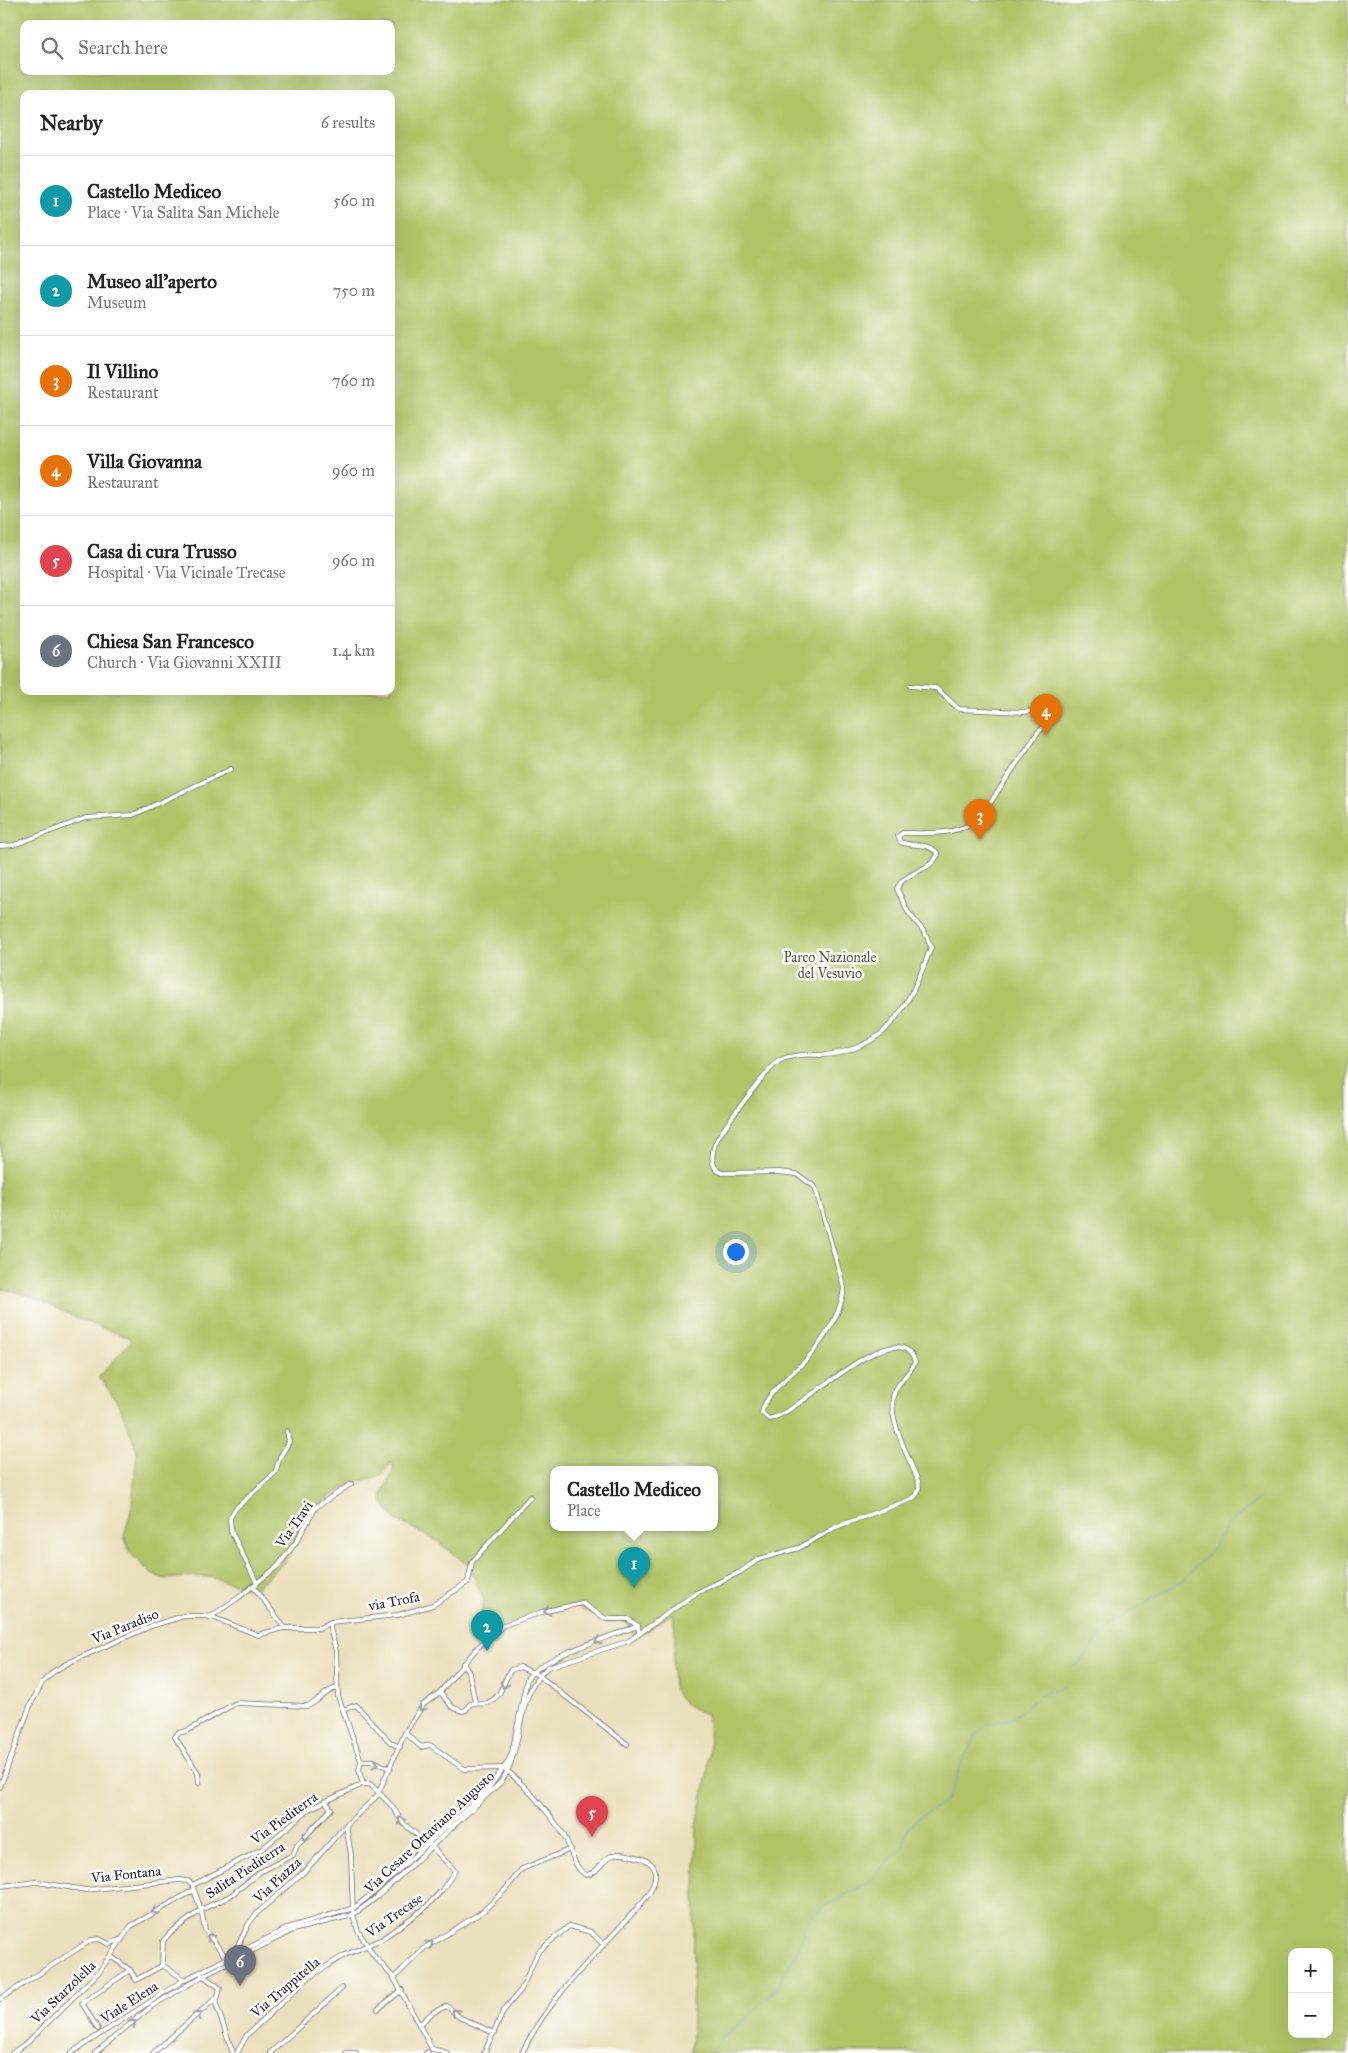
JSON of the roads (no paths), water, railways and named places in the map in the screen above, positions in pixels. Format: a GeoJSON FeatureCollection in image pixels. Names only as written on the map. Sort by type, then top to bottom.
{"type":"FeatureCollection","features":[{"type":"Feature","properties":{"kind":"street"},"geometry":{"type":"LineString","coordinates":[[538,1675],[548,1667],[629,1641],[696,1593],[740,1572],[750,1564],[767,1556],[799,1548],[836,1527],[912,1499],[917,1495],[920,1488],[898,1433],[892,1400],[895,1391],[916,1362],[908,1350],[902,1347],[879,1352],[856,1363],[821,1386],[787,1412],[769,1419],[762,1414],[764,1405],[780,1384],[818,1345],[831,1326],[842,1304],[844,1288],[815,1187],[797,1174],[779,1172],[722,1173],[716,1170],[712,1164],[714,1146],[734,1114],[770,1069],[780,1060],[796,1055],[834,1055],[848,1052],[882,1033],[898,1014],[919,978],[930,947],[929,939],[908,912],[897,889],[906,877],[935,862],[938,854],[934,848],[928,846],[900,842],[898,836],[903,833],[944,832],[971,826],[980,818],[1038,732],[1054,718],[1051,710],[1024,712],[959,709],[936,688],[910,686]]}},
{"type":"Feature","properties":{"kind":"street"},"geometry":{"type":"LineString","coordinates":[[0,846],[15,844],[86,818],[133,815],[231,769]]}},
{"type":"Feature","properties":{"kind":"street"},"geometry":{"type":"LineString","coordinates":[[285,1628],[255,1584],[231,1531],[230,1518],[235,1509],[275,1473],[280,1457],[289,1442],[287,1431]]}},
{"type":"Feature","properties":{"kind":"street","name":"Via Travi"},"geometry":{"type":"LineString","coordinates":[[210,1617],[255,1584],[283,1559],[316,1507],[351,1484]]}},
{"type":"Feature","properties":{"kind":"street","name":"via Trofa"},"geometry":{"type":"LineString","coordinates":[[331,1622],[398,1614],[433,1605],[468,1582],[471,1565],[477,1556],[530,1497]]}},
{"type":"Feature","properties":{"kind":"street","name":"Via Piazza"},"geometry":{"type":"LineString","coordinates":[[231,1959],[248,1925],[256,1914],[307,1869],[346,1825],[379,1792],[406,1733],[423,1705],[440,1692],[463,1663],[504,1625],[576,1604],[585,1604],[606,1620],[628,1619],[634,1621],[638,1626]]}},
{"type":"Feature","properties":{"kind":"street","name":"Via Paradiso"},"geometry":{"type":"LineString","coordinates":[[0,1787],[30,1706],[42,1683],[54,1671],[151,1626],[184,1616],[210,1617],[258,1636],[285,1628],[319,1628],[331,1622]]}},
{"type":"Feature","properties":{"kind":"street"},"geometry":{"type":"LineString","coordinates":[[331,1622],[330,1628],[337,1660],[337,1688],[362,1761],[359,1770],[363,1784],[370,1784],[379,1792],[404,1824],[432,1847]]}},
{"type":"Feature","properties":{"kind":"street"},"geometry":{"type":"LineString","coordinates":[[531,1672],[546,1662],[638,1626],[639,1633]]}},
{"type":"Feature","properties":{"kind":"street"},"geometry":{"type":"LineString","coordinates":[[463,1663],[469,1673],[475,1702]]}},
{"type":"Feature","properties":{"kind":"street"},"geometry":{"type":"LineString","coordinates":[[440,1692],[458,1710],[466,1710],[470,1704],[488,1702],[497,1697],[508,1674],[516,1667],[538,1675],[627,1744]]}},
{"type":"Feature","properties":{"kind":"street","name":"Via Cesare Ottaviano Augusto"},"geometry":{"type":"LineString","coordinates":[[354,1908],[374,1893],[487,1790],[504,1768],[512,1752],[531,1672]]}},
{"type":"Feature","properties":{"kind":"street","name":"Via Cesare Ottaviano Augusto"},"geometry":{"type":"LineString","coordinates":[[353,1915],[376,1897],[492,1793],[508,1772],[515,1754],[530,1691],[538,1675]]}},
{"type":"Feature","properties":{"kind":"street"},"geometry":{"type":"LineString","coordinates":[[199,1783],[198,1773],[175,1737],[178,1733],[187,1731],[236,1703],[307,1706],[314,1704],[326,1692],[337,1688]]}},
{"type":"Feature","properties":{"kind":"street"},"geometry":{"type":"LineString","coordinates":[[343,1710],[356,1705],[391,1743],[400,1747]]}},
{"type":"Feature","properties":{"kind":"street"},"geometry":{"type":"LineString","coordinates":[[406,1733],[421,1747],[430,1745],[464,1769],[504,1768],[527,1788],[562,1832],[577,1866],[586,1876],[605,1860],[619,1854],[649,1860],[656,1873],[655,1883],[649,1894],[571,1979],[542,2017],[522,2053]]}},
{"type":"Feature","properties":{"kind":"street"},"geometry":{"type":"LineString","coordinates":[[362,1761],[374,1762],[390,1769]]}},
{"type":"Feature","properties":{"kind":"street","name":"Via Piediterra"},"geometry":{"type":"LineString","coordinates":[[122,1940],[131,1926],[140,1919],[262,1849],[296,1819],[325,1801],[363,1784]]}},
{"type":"Feature","properties":{"kind":"street","name":"Salita Piediterra"},"geometry":{"type":"LineString","coordinates":[[202,1910],[230,1896],[260,1872],[293,1855],[297,1845],[331,1809],[325,1801]]}},
{"type":"Feature","properties":{"kind":"street"},"geometry":{"type":"LineString","coordinates":[[346,1825],[354,1908],[353,1915],[358,1931],[368,1947],[402,1990],[418,2025],[432,2049],[447,2053]]}},
{"type":"Feature","properties":{"kind":"street","name":"Via Trecase"},"geometry":{"type":"LineString","coordinates":[[358,1951],[368,1947],[425,1908],[452,1876],[455,1871],[432,1847]]}},
{"type":"Feature","properties":{"kind":"street"},"geometry":{"type":"LineString","coordinates":[[394,1978],[423,1949],[482,1912],[505,1890],[513,1877],[522,1869],[571,1849]]}},
{"type":"Feature","properties":{"kind":"street","name":"Via Fontana"},"geometry":{"type":"LineString","coordinates":[[0,1886],[37,1882],[86,1890],[188,1880],[193,1887]]}},
{"type":"Feature","properties":{"kind":"street"},"geometry":{"type":"LineString","coordinates":[[193,1887],[202,1910],[205,1930],[231,1959]]}},
{"type":"Feature","properties":{"kind":"street"},"geometry":{"type":"LineString","coordinates":[[201,1974],[290,1927],[354,1908]]}},
{"type":"Feature","properties":{"kind":"street"},"geometry":{"type":"LineString","coordinates":[[163,1966],[163,1942],[170,1933],[202,1910]]}},
{"type":"Feature","properties":{"kind":"street"},"geometry":{"type":"LineString","coordinates":[[201,1974],[293,1930],[353,1915]]}},
{"type":"Feature","properties":{"kind":"street"},"geometry":{"type":"LineString","coordinates":[[484,2053],[504,2010],[525,1984],[538,1952],[566,1927],[588,1930],[603,1944]]}},
{"type":"Feature","properties":{"kind":"street"},"geometry":{"type":"LineString","coordinates":[[0,1999],[90,1940],[99,1939],[109,1944],[122,1940]]}},
{"type":"Feature","properties":{"kind":"street","name":"Via Starzolella"},"geometry":{"type":"LineString","coordinates":[[12,2053],[28,2042],[76,1995],[112,1957],[122,1940]]}},
{"type":"Feature","properties":{"kind":"street","name":"Via Trappitella"},"geometry":{"type":"LineString","coordinates":[[238,2053],[247,2035],[308,1978],[343,1956],[358,1951]]}},
{"type":"Feature","properties":{"kind":"street"},"geometry":{"type":"LineString","coordinates":[[112,1957],[130,1970],[136,1980],[163,1966]]}},
{"type":"Feature","properties":{"kind":"street"},"geometry":{"type":"LineString","coordinates":[[163,1966],[185,1980]]}},
{"type":"Feature","properties":{"kind":"street"},"geometry":{"type":"LineString","coordinates":[[82,2003],[130,1970]]}},
{"type":"Feature","properties":{"kind":"street"},"geometry":{"type":"LineString","coordinates":[[201,1974],[220,1988],[216,2004],[233,2053]]}},
{"type":"Feature","properties":{"kind":"street","name":"Viale Elena"},"geometry":{"type":"LineString","coordinates":[[71,2053],[185,1980],[201,1974]]}},
{"type":"Feature","properties":{"kind":"street","name":"Viale Elena"},"geometry":{"type":"LineString","coordinates":[[95,2053],[152,2006],[201,1974]]}},
{"type":"Feature","properties":{"kind":"street"},"geometry":{"type":"LineString","coordinates":[[270,2053],[342,1988]]}},
{"type":"Feature","properties":{"kind":"street"},"geometry":{"type":"LineString","coordinates":[[378,2009],[402,1990]]}},
{"type":"Feature","properties":{"kind":"street"},"geometry":{"type":"LineString","coordinates":[[76,1995],[98,2029]]}},
{"type":"Feature","properties":{"kind":"street"},"geometry":{"type":"LineString","coordinates":[[153,2053],[216,1998]]}},
{"type":"Feature","properties":{"kind":"street"},"geometry":{"type":"LineString","coordinates":[[418,2025],[432,2013],[447,2006],[459,2018],[494,2033]]}},
{"type":"Feature","properties":{"kind":"street"},"geometry":{"type":"LineString","coordinates":[[346,2053],[356,2053]]}},
{"type":"Feature","properties":{"kind":"waterway"},"geometry":{"type":"LineString","coordinates":[[1073,1667],[1080,1662],[1104,1632],[1130,1612],[1184,1580],[1208,1554],[1228,1525],[1260,1498]]}},
{"type":"Feature","properties":{"kind":"waterway"},"geometry":{"type":"LineString","coordinates":[[710,2053],[719,2041],[750,2015],[778,1986],[799,1947],[806,1923],[815,1912],[871,1881],[903,1847],[908,1829],[916,1819],[945,1802],[951,1793],[963,1759],[977,1734],[986,1725],[1013,1718],[1041,1695],[1065,1687]]}},
{"type":"Feature","properties":{"kind":"place","name":"Villa Giovanna"},"geometry":{"type":"Point","coordinates":[1046,735]}},
{"type":"Feature","properties":{"kind":"place","name":"Il Villino"},"geometry":{"type":"Point","coordinates":[980,840]}},
{"type":"Feature","properties":{"kind":"place","name":"Castello Mediceo"},"geometry":{"type":"Point","coordinates":[634,1588]}},
{"type":"Feature","properties":{"kind":"place","name":"Museo all'aperto"},"geometry":{"type":"Point","coordinates":[487,1651]}},
{"type":"Feature","properties":{"kind":"place","name":"Casa di cura Trusso"},"geometry":{"type":"Point","coordinates":[592,1837]}},
{"type":"Feature","properties":{"kind":"place","name":"Chiesa San Francesco"},"geometry":{"type":"Point","coordinates":[240,1986]}},
{"type":"Feature","properties":{"kind":"park label","name":"Parco Nazionale del Vesuvio"},"geometry":{"type":"Point","coordinates":[830,966]}}]}
